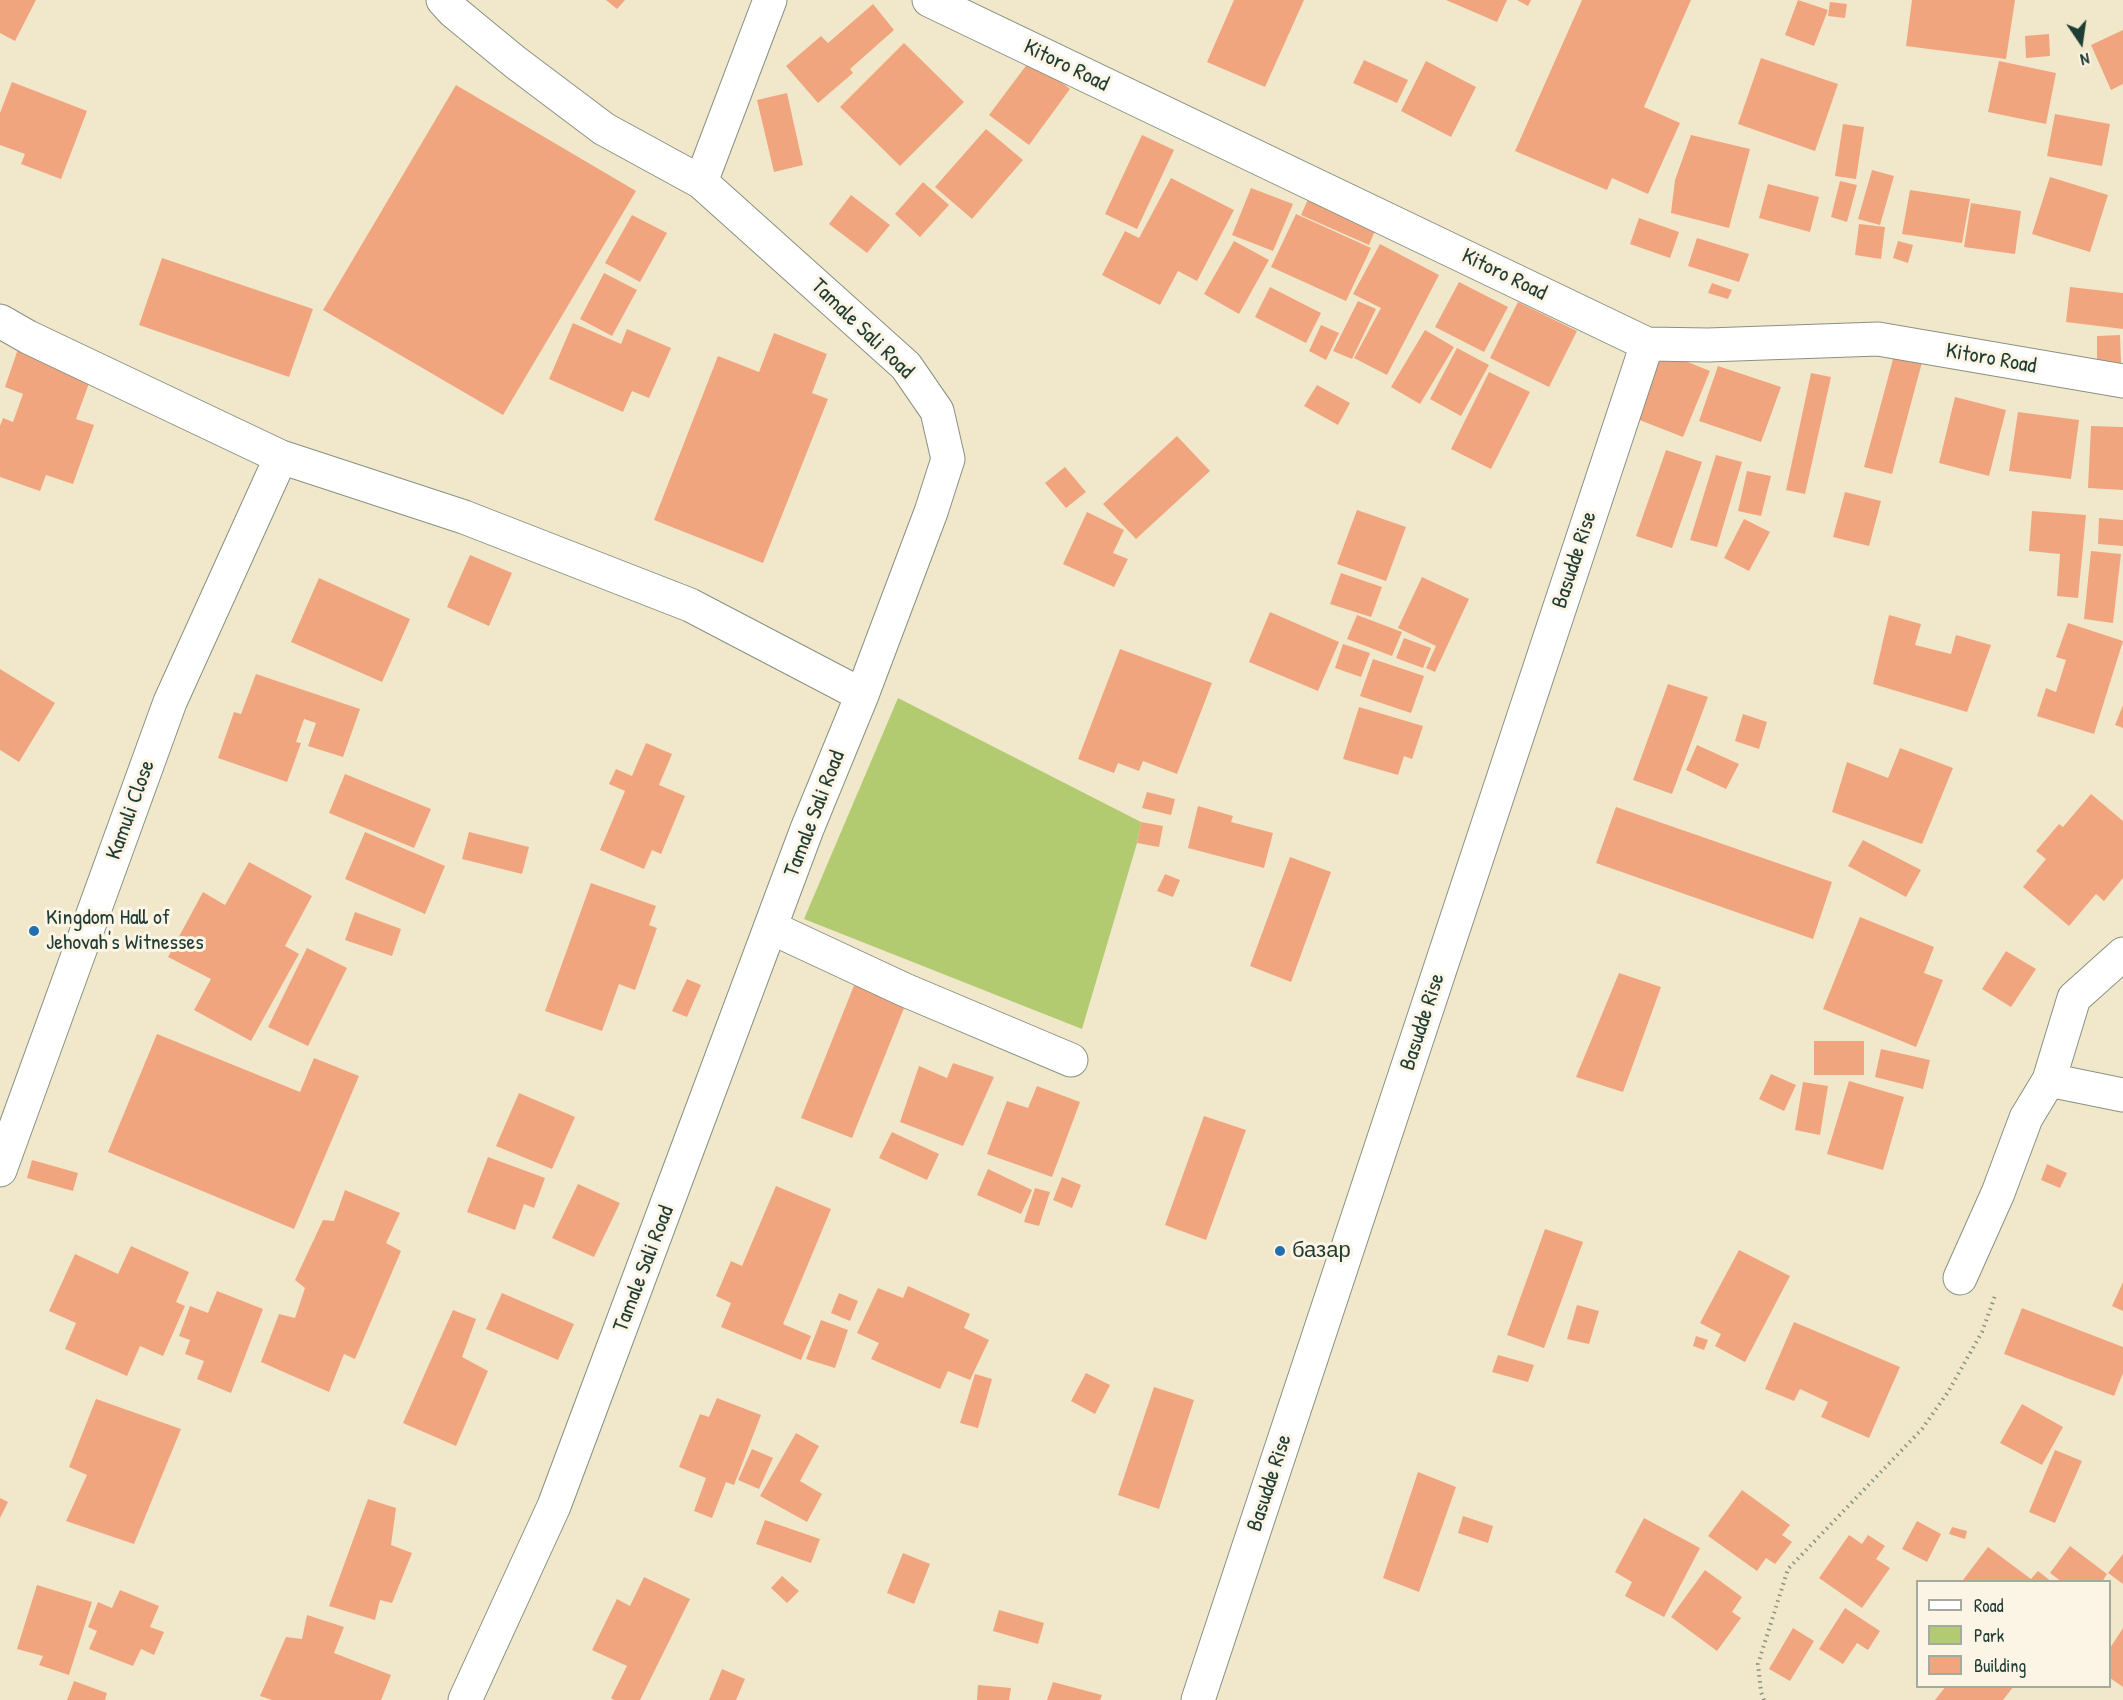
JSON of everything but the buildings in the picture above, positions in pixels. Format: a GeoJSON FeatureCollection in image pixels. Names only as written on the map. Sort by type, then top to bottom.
{"type":"FeatureCollection","features":[{"type":"Feature","properties":{"kind":"street","name":"Tamale Sali Road"},"geometry":{"type":"LineString","coordinates":[[443,0],[453,11],[515,62],[604,129],[701,182],[906,366],[938,411],[948,459],[931,512],[862,695],[807,829],[772,928],[554,1506],[465,1700]]}},
{"type":"Feature","properties":{"kind":"street"},"geometry":{"type":"LineString","coordinates":[[701,182],[770,0]]}},
{"type":"Feature","properties":{"kind":"street","name":"Kitoro Road"},"geometry":{"type":"LineString","coordinates":[[929,0],[1647,344],[1708,345],[1878,339],[2123,381]]}},
{"type":"Feature","properties":{"kind":"street"},"geometry":{"type":"LineString","coordinates":[[0,321],[28,337],[280,457],[464,518],[690,605],[862,695]]}},
{"type":"Feature","properties":{"kind":"street","name":"Basudde Rise"},"geometry":{"type":"LineString","coordinates":[[1198,1700],[1647,344]]}},
{"type":"Feature","properties":{"kind":"street","name":"Kamuli Close"},"geometry":{"type":"LineString","coordinates":[[0,1170],[170,702],[280,457]]}},
{"type":"Feature","properties":{"kind":"street"},"geometry":{"type":"LineString","coordinates":[[772,928],[905,990],[1071,1060]]}},
{"type":"Feature","properties":{"kind":"street"},"geometry":{"type":"LineString","coordinates":[[1960,1278],[1998,1192],[2026,1118],[2049,1080],[2074,998],[2123,954]]}},
{"type":"Feature","properties":{"kind":"street"},"geometry":{"type":"LineString","coordinates":[[2049,1080],[2123,1095]]}},
{"type":"Feature","properties":{"kind":"path"},"geometry":{"type":"LineString","coordinates":[[1764,1700],[1758,1664],[1788,1569],[1922,1429],[1948,1392],[1982,1332],[1996,1292]]}},
{"type":"Feature","properties":{"kind":"green space"},"geometry":{"type":"Polygon","coordinates":[[[898,698],[1141,822],[1137,843],[1082,1029],[804,919],[898,698]]]}},
{"type":"Feature","properties":{"kind":"place","name":"Kingdom Hall of Jehovah's Witnesses"},"geometry":{"type":"Point","coordinates":[34,931]}},
{"type":"Feature","properties":{"kind":"place","name":"базар"},"geometry":{"type":"Point","coordinates":[1280,1251]}}]}
